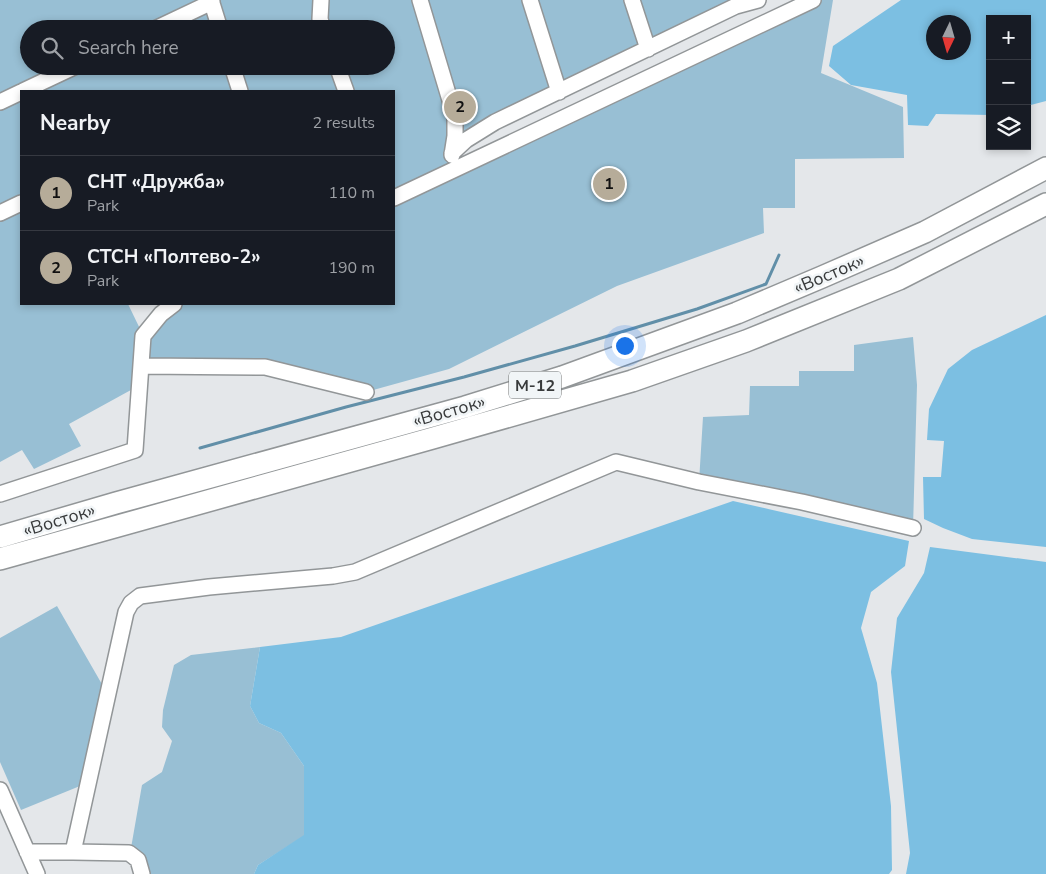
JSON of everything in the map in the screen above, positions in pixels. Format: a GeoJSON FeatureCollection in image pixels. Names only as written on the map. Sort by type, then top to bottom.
{"type":"FeatureCollection","features":[{"type":"Feature","properties":{"kind":"highway","name":"«Восток»"},"geometry":{"type":"LineString","coordinates":[[0,537],[116,502],[465,407],[562,377],[737,313],[822,277],[925,232],[1046,168]]}},
{"type":"Feature","properties":{"kind":"highway","name":"«Восток»"},"geometry":{"type":"LineString","coordinates":[[0,559],[632,381],[746,341],[899,279],[1046,204]]}},
{"type":"Feature","properties":{"kind":"street"},"geometry":{"type":"LineString","coordinates":[[320,20],[321,0]]}},
{"type":"Feature","properties":{"kind":"street"},"geometry":{"type":"LineString","coordinates":[[420,0],[455,117],[455,136],[450,172]]}},
{"type":"Feature","properties":{"kind":"street"},"geometry":{"type":"LineString","coordinates":[[530,0],[559,92]]}},
{"type":"Feature","properties":{"kind":"street"},"geometry":{"type":"LineString","coordinates":[[632,0],[648,49]]}},
{"type":"Feature","properties":{"kind":"street"},"geometry":{"type":"LineString","coordinates":[[452,152],[466,140],[495,122],[648,49],[735,3],[758,0]]}},
{"type":"Feature","properties":{"kind":"street"},"geometry":{"type":"LineString","coordinates":[[395,196],[450,172],[813,0]]}},
{"type":"Feature","properties":{"kind":"street"},"geometry":{"type":"LineString","coordinates":[[173,20],[212,1],[217,20]]}},
{"type":"Feature","properties":{"kind":"street"},"geometry":{"type":"LineString","coordinates":[[26,90],[57,75]]}},
{"type":"Feature","properties":{"kind":"street"},"geometry":{"type":"LineString","coordinates":[[235,75],[240,90]]}},
{"type":"Feature","properties":{"kind":"street"},"geometry":{"type":"LineString","coordinates":[[340,75],[346,90]]}},
{"type":"Feature","properties":{"kind":"street"},"geometry":{"type":"LineString","coordinates":[[0,102],[20,93]]}},
{"type":"Feature","properties":{"kind":"street"},"geometry":{"type":"LineString","coordinates":[[0,214],[20,204]]}},
{"type":"Feature","properties":{"kind":"street"},"geometry":{"type":"LineString","coordinates":[[0,494],[135,450],[143,336],[151,324],[173,305]]}},
{"type":"Feature","properties":{"kind":"street"},"geometry":{"type":"LineString","coordinates":[[141,366],[265,367],[366,392]]}},
{"type":"Feature","properties":{"kind":"street"},"geometry":{"type":"LineString","coordinates":[[73,852],[126,612],[130,602],[140,596],[333,576],[355,572],[616,462],[699,482],[802,502],[913,528]]}},
{"type":"Feature","properties":{"kind":"street"},"geometry":{"type":"LineString","coordinates":[[0,790],[37,874]]}},
{"type":"Feature","properties":{"kind":"street"},"geometry":{"type":"LineString","coordinates":[[27,852],[129,854],[138,860],[142,874]]}},
{"type":"Feature","properties":{"kind":"shaded area"},"geometry":{"type":"Polygon","coordinates":[[[0,0],[758,0],[559,92],[452,152],[450,171],[813,0],[833,0],[821,73],[903,107],[904,158],[795,159],[795,208],[763,208],[764,233],[617,286],[449,369],[366,392],[265,367],[141,366],[140,385],[69,424],[81,446],[34,469],[22,450],[0,462],[0,0]]]}},
{"type":"Feature","properties":{"kind":"shaded area"},"geometry":{"type":"Polygon","coordinates":[[[901,0],[1046,0],[1046,101],[1031,105],[1031,15],[986,15],[986,115],[936,114],[928,126],[908,125],[907,95],[851,85],[829,66],[833,46],[901,0]]]}},
{"type":"Feature","properties":{"kind":"shaded area"},"geometry":{"type":"Polygon","coordinates":[[[1046,315],[1046,547],[972,539],[924,519],[923,477],[941,477],[944,441],[927,440],[929,409],[948,369],[972,350],[1046,315]]]}},
{"type":"Feature","properties":{"kind":"shaded area"},"geometry":{"type":"Polygon","coordinates":[[[913,337],[917,385],[913,528],[699,482],[703,417],[749,415],[750,386],[799,386],[799,371],[854,371],[854,345],[913,337]]]}},
{"type":"Feature","properties":{"kind":"shaded area"},"geometry":{"type":"Polygon","coordinates":[[[733,501],[909,541],[905,566],[871,592],[861,628],[877,683],[891,806],[892,870],[889,874],[254,874],[258,865],[304,835],[304,766],[281,733],[259,723],[250,706],[260,647],[341,637],[733,501]]]}},
{"type":"Feature","properties":{"kind":"shaded area"},"geometry":{"type":"Polygon","coordinates":[[[930,547],[1046,562],[1046,874],[906,874],[910,853],[891,672],[897,618],[924,573],[930,547]]]}},
{"type":"Feature","properties":{"kind":"shaded area"},"geometry":{"type":"Polygon","coordinates":[[[57,606],[103,686],[80,786],[21,810],[0,762],[0,638],[57,606]]]}},
{"type":"Feature","properties":{"kind":"shaded area"},"geometry":{"type":"Polygon","coordinates":[[[260,647],[250,706],[259,723],[281,733],[304,766],[304,836],[258,865],[254,874],[149,874],[145,858],[131,848],[142,785],[162,772],[172,741],[162,727],[163,710],[174,665],[191,655],[260,647]]]}},
{"type":"Feature","properties":{"kind":"waterway"},"geometry":{"type":"LineString","coordinates":[[200,448],[575,346],[697,309],[766,284],[779,255]]}},
{"type":"Feature","properties":{"kind":"place","name":"СТСН «Полтево-2»"},"geometry":{"type":"Point","coordinates":[460,107]}},
{"type":"Feature","properties":{"kind":"place","name":"СНТ «Дружба»"},"geometry":{"type":"Point","coordinates":[609,184]}}]}
